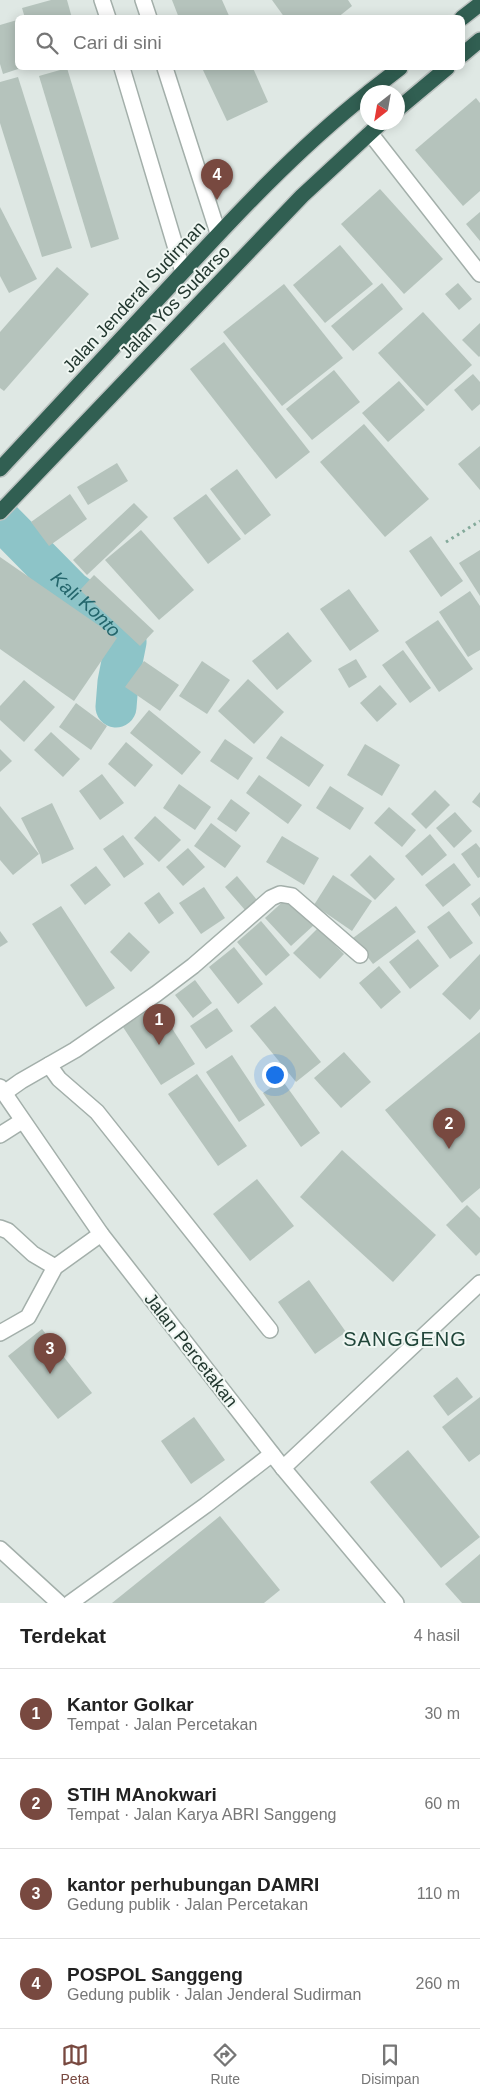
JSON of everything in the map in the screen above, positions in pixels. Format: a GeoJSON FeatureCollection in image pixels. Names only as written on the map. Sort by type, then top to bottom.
{"type":"FeatureCollection","features":[{"type":"Feature","properties":{"kind":"highway"},"geometry":{"type":"LineString","coordinates":[[465,16],[480,4]]}},
{"type":"Feature","properties":{"kind":"highway"},"geometry":{"type":"LineString","coordinates":[[465,52],[480,40]]}},
{"type":"Feature","properties":{"kind":"highway","name":"Jalan Jenderal Sudirman"},"geometry":{"type":"LineString","coordinates":[[378,85],[397,70]]}},
{"type":"Feature","properties":{"kind":"highway"},"geometry":{"type":"LineString","coordinates":[[405,104],[445,70]]}},
{"type":"Feature","properties":{"kind":"highway","name":"Jalan Jenderal Sudirman"},"geometry":{"type":"LineString","coordinates":[[0,469],[218,233],[282,170],[360,99]]}},
{"type":"Feature","properties":{"kind":"highway","name":"Jalan Yos Sudarso"},"geometry":{"type":"LineString","coordinates":[[3,510],[302,196],[373,130]]}},
{"type":"Feature","properties":{"kind":"street"},"geometry":{"type":"LineString","coordinates":[[102,0],[107,15]]}},
{"type":"Feature","properties":{"kind":"street"},"geometry":{"type":"LineString","coordinates":[[143,0],[148,15]]}},
{"type":"Feature","properties":{"kind":"street"},"geometry":{"type":"LineString","coordinates":[[123,70],[183,272]]}},
{"type":"Feature","properties":{"kind":"street"},"geometry":{"type":"LineString","coordinates":[[166,70],[218,233]]}},
{"type":"Feature","properties":{"kind":"street"},"geometry":{"type":"LineString","coordinates":[[370,133],[480,274]]}},
{"type":"Feature","properties":{"kind":"street"},"geometry":{"type":"LineString","coordinates":[[2,1090],[75,1050],[149,999],[192,966],[271,898],[280,894],[292,896],[360,955]]}},
{"type":"Feature","properties":{"kind":"street"},"geometry":{"type":"LineString","coordinates":[[49,1065],[59,1079],[97,1112],[270,1330]]}},
{"type":"Feature","properties":{"kind":"street","name":"Jalan Percetakan"},"geometry":{"type":"LineString","coordinates":[[2,1090],[101,1234],[283,1468],[396,1603]]}},
{"type":"Feature","properties":{"kind":"street"},"geometry":{"type":"LineString","coordinates":[[0,1135],[22,1121]]}},
{"type":"Feature","properties":{"kind":"street"},"geometry":{"type":"LineString","coordinates":[[0,1228],[8,1231],[33,1254],[55,1267]]}},
{"type":"Feature","properties":{"kind":"street"},"geometry":{"type":"LineString","coordinates":[[0,1333],[28,1317],[55,1267],[101,1234]]}},
{"type":"Feature","properties":{"kind":"street"},"geometry":{"type":"LineString","coordinates":[[283,1468],[480,1283]]}},
{"type":"Feature","properties":{"kind":"street"},"geometry":{"type":"LineString","coordinates":[[70,1603],[206,1505],[272,1454]]}},
{"type":"Feature","properties":{"kind":"street"},"geometry":{"type":"LineString","coordinates":[[0,1549],[59,1603]]}},
{"type":"Feature","properties":{"kind":"path"},"geometry":{"type":"LineString","coordinates":[[446,542],[480,521]]}},
{"type":"Feature","properties":{"kind":"building"},"geometry":{"type":"Polygon","coordinates":[[[51,0],[67,0],[71,15],[24,15],[22,8],[51,0]]]}},
{"type":"Feature","properties":{"kind":"building"},"geometry":{"type":"Polygon","coordinates":[[[172,0],[222,0],[229,15],[178,15],[172,0]]]}},
{"type":"Feature","properties":{"kind":"building"},"geometry":{"type":"Polygon","coordinates":[[[272,0],[348,0],[352,6],[341,15],[283,15],[272,0]]]}},
{"type":"Feature","properties":{"kind":"building"},"geometry":{"type":"Polygon","coordinates":[[[15,21],[15,70],[3,74],[0,64],[0,25],[15,21]]]}},
{"type":"Feature","properties":{"kind":"building"},"geometry":{"type":"Polygon","coordinates":[[[60,70],[68,70],[119,239],[91,248],[39,76],[60,70]]]}},
{"type":"Feature","properties":{"kind":"building"},"geometry":{"type":"Polygon","coordinates":[[[203,70],[254,70],[268,102],[227,121],[203,70]]]}},
{"type":"Feature","properties":{"kind":"building"},"geometry":{"type":"Polygon","coordinates":[[[18,77],[72,248],[42,257],[0,123],[0,82],[18,77]]]}},
{"type":"Feature","properties":{"kind":"building"},"geometry":{"type":"Polygon","coordinates":[[[476,98],[480,103],[480,191],[463,206],[415,150],[476,98]]]}},
{"type":"Feature","properties":{"kind":"building"},"geometry":{"type":"Polygon","coordinates":[[[380,189],[443,259],[404,294],[341,224],[380,189]]]}},
{"type":"Feature","properties":{"kind":"building"},"geometry":{"type":"Polygon","coordinates":[[[0,207],[37,279],[9,293],[0,276],[0,207]]]}},
{"type":"Feature","properties":{"kind":"building"},"geometry":{"type":"Polygon","coordinates":[[[480,212],[480,241],[466,224],[480,212]]]}},
{"type":"Feature","properties":{"kind":"building"},"geometry":{"type":"Polygon","coordinates":[[[340,245],[373,284],[325,323],[293,285],[340,245]]]}},
{"type":"Feature","properties":{"kind":"building"},"geometry":{"type":"Polygon","coordinates":[[[57,267],[89,294],[4,391],[0,388],[0,332],[57,267]]]}},
{"type":"Feature","properties":{"kind":"building"},"geometry":{"type":"Polygon","coordinates":[[[382,283],[403,309],[353,351],[331,326],[382,283]]]}},
{"type":"Feature","properties":{"kind":"building"},"geometry":{"type":"Polygon","coordinates":[[[458,283],[472,299],[459,310],[445,294],[458,283]]]}},
{"type":"Feature","properties":{"kind":"building"},"geometry":{"type":"Polygon","coordinates":[[[284,284],[343,358],[282,406],[223,332],[284,284]]]}},
{"type":"Feature","properties":{"kind":"building"},"geometry":{"type":"Polygon","coordinates":[[[423,312],[472,365],[427,406],[378,353],[423,312]]]}},
{"type":"Feature","properties":{"kind":"building"},"geometry":{"type":"Polygon","coordinates":[[[480,323],[480,356],[479,357],[462,340],[480,323]]]}},
{"type":"Feature","properties":{"kind":"building"},"geometry":{"type":"Polygon","coordinates":[[[224,342],[310,452],[276,479],[190,369],[224,342]]]}},
{"type":"Feature","properties":{"kind":"building"},"geometry":{"type":"Polygon","coordinates":[[[334,370],[360,402],[312,440],[286,409],[334,370]]]}},
{"type":"Feature","properties":{"kind":"building"},"geometry":{"type":"Polygon","coordinates":[[[473,374],[480,382],[480,404],[472,411],[454,390],[473,374]]]}},
{"type":"Feature","properties":{"kind":"building"},"geometry":{"type":"Polygon","coordinates":[[[399,381],[425,410],[388,442],[362,413],[399,381]]]}},
{"type":"Feature","properties":{"kind":"building"},"geometry":{"type":"Polygon","coordinates":[[[364,424],[429,499],[385,537],[320,462],[364,424]]]}},
{"type":"Feature","properties":{"kind":"building"},"geometry":{"type":"Polygon","coordinates":[[[480,446],[480,490],[458,464],[480,446]]]}},
{"type":"Feature","properties":{"kind":"building"},"geometry":{"type":"Polygon","coordinates":[[[117,463],[128,481],[88,505],[77,487],[117,463]]]}},
{"type":"Feature","properties":{"kind":"building"},"geometry":{"type":"Polygon","coordinates":[[[237,469],[271,515],[245,535],[210,489],[237,469]]]}},
{"type":"Feature","properties":{"kind":"building"},"geometry":{"type":"Polygon","coordinates":[[[70,494],[87,519],[49,546],[31,522],[70,494]]]}},
{"type":"Feature","properties":{"kind":"building"},"geometry":{"type":"Polygon","coordinates":[[[206,494],[241,539],[208,564],[173,518],[206,494]]]}},
{"type":"Feature","properties":{"kind":"building"},"geometry":{"type":"Polygon","coordinates":[[[134,503],[148,517],[87,575],[73,560],[134,503]]]}},
{"type":"Feature","properties":{"kind":"building"},"geometry":{"type":"Polygon","coordinates":[[[141,530],[194,590],[159,620],[105,560],[141,530]]]}},
{"type":"Feature","properties":{"kind":"building"},"geometry":{"type":"Polygon","coordinates":[[[431,536],[463,581],[441,597],[409,551],[431,536]]]}},
{"type":"Feature","properties":{"kind":"building"},"geometry":{"type":"Polygon","coordinates":[[[480,550],[480,596],[459,563],[480,550]]]}},
{"type":"Feature","properties":{"kind":"building"},"geometry":{"type":"Polygon","coordinates":[[[0,557],[117,638],[74,701],[0,649],[0,557]]]}},
{"type":"Feature","properties":{"kind":"building"},"geometry":{"type":"Polygon","coordinates":[[[94,575],[154,631],[140,646],[80,590],[94,575]]]}},
{"type":"Feature","properties":{"kind":"building"},"geometry":{"type":"Polygon","coordinates":[[[349,589],[379,631],[350,651],[320,609],[349,589]]]}},
{"type":"Feature","properties":{"kind":"building"},"geometry":{"type":"Polygon","coordinates":[[[470,591],[480,606],[480,650],[468,657],[439,612],[470,591]]]}},
{"type":"Feature","properties":{"kind":"building"},"geometry":{"type":"Polygon","coordinates":[[[438,620],[473,669],[439,692],[405,642],[438,620]]]}},
{"type":"Feature","properties":{"kind":"building"},"geometry":{"type":"Polygon","coordinates":[[[288,632],[312,661],[277,690],[252,661],[288,632]]]}},
{"type":"Feature","properties":{"kind":"building"},"geometry":{"type":"Polygon","coordinates":[[[403,650],[431,688],[410,703],[382,665],[403,650]]]}},
{"type":"Feature","properties":{"kind":"building"},"geometry":{"type":"Polygon","coordinates":[[[356,659],[367,677],[349,688],[338,669],[356,659]]]}},
{"type":"Feature","properties":{"kind":"building"},"geometry":{"type":"Polygon","coordinates":[[[144,661],[179,685],[160,711],[125,687],[144,661]]]}},
{"type":"Feature","properties":{"kind":"building"},"geometry":{"type":"Polygon","coordinates":[[[202,661],[230,680],[207,714],[179,696],[202,661]]]}},
{"type":"Feature","properties":{"kind":"building"},"geometry":{"type":"Polygon","coordinates":[[[248,679],[284,712],[254,744],[218,711],[248,679]]]}},
{"type":"Feature","properties":{"kind":"building"},"geometry":{"type":"Polygon","coordinates":[[[24,680],[55,707],[24,742],[0,720],[0,706],[24,680]]]}},
{"type":"Feature","properties":{"kind":"building"},"geometry":{"type":"Polygon","coordinates":[[[380,685],[397,704],[377,722],[360,703],[380,685]]]}},
{"type":"Feature","properties":{"kind":"building"},"geometry":{"type":"Polygon","coordinates":[[[76,703],[107,726],[91,750],[59,727],[76,703]]]}},
{"type":"Feature","properties":{"kind":"building"},"geometry":{"type":"Polygon","coordinates":[[[149,710],[201,752],[182,775],[130,733],[149,710]]]}},
{"type":"Feature","properties":{"kind":"building"},"geometry":{"type":"Polygon","coordinates":[[[51,732],[80,759],[63,777],[34,750],[51,732]]]}},
{"type":"Feature","properties":{"kind":"building"},"geometry":{"type":"Polygon","coordinates":[[[281,736],[324,765],[309,787],[266,758],[281,736]]]}},
{"type":"Feature","properties":{"kind":"building"},"geometry":{"type":"Polygon","coordinates":[[[225,739],[253,758],[238,780],[210,761],[225,739]]]}},
{"type":"Feature","properties":{"kind":"building"},"geometry":{"type":"Polygon","coordinates":[[[126,742],[153,765],[135,787],[108,764],[126,742]]]}},
{"type":"Feature","properties":{"kind":"building"},"geometry":{"type":"Polygon","coordinates":[[[365,744],[400,765],[382,796],[347,775],[365,744]]]}},
{"type":"Feature","properties":{"kind":"building"},"geometry":{"type":"Polygon","coordinates":[[[0,749],[12,761],[0,772],[0,749]]]}},
{"type":"Feature","properties":{"kind":"building"},"geometry":{"type":"Polygon","coordinates":[[[102,774],[124,803],[100,820],[79,791],[102,774]]]}},
{"type":"Feature","properties":{"kind":"building"},"geometry":{"type":"Polygon","coordinates":[[[259,775],[302,805],[288,824],[246,793],[259,775]]]}},
{"type":"Feature","properties":{"kind":"building"},"geometry":{"type":"Polygon","coordinates":[[[179,784],[211,807],[195,830],[163,808],[179,784]]]}},
{"type":"Feature","properties":{"kind":"building"},"geometry":{"type":"Polygon","coordinates":[[[330,786],[364,808],[350,830],[316,808],[330,786]]]}},
{"type":"Feature","properties":{"kind":"building"},"geometry":{"type":"Polygon","coordinates":[[[435,790],[450,805],[426,829],[411,814],[435,790]]]}},
{"type":"Feature","properties":{"kind":"building"},"geometry":{"type":"Polygon","coordinates":[[[480,792],[480,808],[472,802],[480,792]]]}},
{"type":"Feature","properties":{"kind":"building"},"geometry":{"type":"Polygon","coordinates":[[[231,799],[250,813],[236,832],[217,819],[231,799]]]}},
{"type":"Feature","properties":{"kind":"building"},"geometry":{"type":"Polygon","coordinates":[[[52,803],[74,849],[42,864],[40,855],[21,818],[52,803]]]}},
{"type":"Feature","properties":{"kind":"building"},"geometry":{"type":"Polygon","coordinates":[[[0,806],[39,854],[13,875],[0,860],[0,806]]]}},
{"type":"Feature","properties":{"kind":"building"},"geometry":{"type":"Polygon","coordinates":[[[389,807],[416,830],[402,847],[374,823],[389,807]]]}},
{"type":"Feature","properties":{"kind":"building"},"geometry":{"type":"Polygon","coordinates":[[[455,812],[472,831],[454,848],[436,828],[455,812]]]}},
{"type":"Feature","properties":{"kind":"building"},"geometry":{"type":"Polygon","coordinates":[[[155,816],[181,840],[159,862],[134,838],[155,816]]]}},
{"type":"Feature","properties":{"kind":"building"},"geometry":{"type":"Polygon","coordinates":[[[211,823],[241,846],[225,868],[194,846],[211,823]]]}},
{"type":"Feature","properties":{"kind":"building"},"geometry":{"type":"Polygon","coordinates":[[[430,834],[447,855],[422,876],[405,856],[430,834]]]}},
{"type":"Feature","properties":{"kind":"building"},"geometry":{"type":"Polygon","coordinates":[[[123,835],[144,864],[124,878],[103,849],[123,835]]]}},
{"type":"Feature","properties":{"kind":"building"},"geometry":{"type":"Polygon","coordinates":[[[282,836],[319,858],[304,885],[266,862],[282,836]]]}},
{"type":"Feature","properties":{"kind":"building"},"geometry":{"type":"Polygon","coordinates":[[[476,843],[480,848],[480,877],[478,878],[461,854],[476,843]]]}},
{"type":"Feature","properties":{"kind":"building"},"geometry":{"type":"Polygon","coordinates":[[[188,848],[205,867],[183,886],[166,867],[188,848]]]}},
{"type":"Feature","properties":{"kind":"building"},"geometry":{"type":"Polygon","coordinates":[[[370,855],[395,879],[375,900],[350,875],[370,855]]]}},
{"type":"Feature","properties":{"kind":"building"},"geometry":{"type":"Polygon","coordinates":[[[454,863],[471,885],[443,907],[425,885],[454,863]]]}},
{"type":"Feature","properties":{"kind":"building"},"geometry":{"type":"Polygon","coordinates":[[[96,866],[111,885],[85,905],[70,885],[96,866]]]}},
{"type":"Feature","properties":{"kind":"building"},"geometry":{"type":"Polygon","coordinates":[[[333,875],[372,901],[352,931],[314,905],[333,875]]]}},
{"type":"Feature","properties":{"kind":"building"},"geometry":{"type":"Polygon","coordinates":[[[237,876],[257,900],[245,910],[225,887],[237,876]]]}},
{"type":"Feature","properties":{"kind":"building"},"geometry":{"type":"Polygon","coordinates":[[[204,887],[225,918],[201,934],[179,903],[204,887]]]}},
{"type":"Feature","properties":{"kind":"building"},"geometry":{"type":"Polygon","coordinates":[[[159,892],[174,913],[159,924],[144,903],[159,892]]]}},
{"type":"Feature","properties":{"kind":"building"},"geometry":{"type":"Polygon","coordinates":[[[288,897],[314,925],[291,946],[265,918],[288,897]]]}},
{"type":"Feature","properties":{"kind":"building"},"geometry":{"type":"Polygon","coordinates":[[[480,897],[480,917],[471,904],[480,897]]]}},
{"type":"Feature","properties":{"kind":"building"},"geometry":{"type":"Polygon","coordinates":[[[61,906],[115,988],[86,1007],[32,924],[61,906]]]}},
{"type":"Feature","properties":{"kind":"building"},"geometry":{"type":"Polygon","coordinates":[[[396,906],[416,932],[373,964],[353,938],[396,906]]]}},
{"type":"Feature","properties":{"kind":"building"},"geometry":{"type":"Polygon","coordinates":[[[449,911],[473,943],[450,959],[427,927],[449,911]]]}},
{"type":"Feature","properties":{"kind":"building"},"geometry":{"type":"Polygon","coordinates":[[[261,921],[290,955],[266,976],[237,942],[261,921]]]}},
{"type":"Feature","properties":{"kind":"building"},"geometry":{"type":"Polygon","coordinates":[[[318,928],[344,954],[320,979],[293,953],[318,928]]]}},
{"type":"Feature","properties":{"kind":"building"},"geometry":{"type":"Polygon","coordinates":[[[0,931],[8,942],[0,947],[0,931]]]}},
{"type":"Feature","properties":{"kind":"building"},"geometry":{"type":"Polygon","coordinates":[[[129,932],[150,952],[131,972],[110,952],[129,932]]]}},
{"type":"Feature","properties":{"kind":"building"},"geometry":{"type":"Polygon","coordinates":[[[418,939],[439,966],[410,989],[389,962],[418,939]]]}},
{"type":"Feature","properties":{"kind":"building"},"geometry":{"type":"Polygon","coordinates":[[[234,947],[263,984],[238,1004],[209,967],[234,947]]]}},
{"type":"Feature","properties":{"kind":"building"},"geometry":{"type":"Polygon","coordinates":[[[480,954],[480,1009],[470,1020],[442,994],[480,954]]]}},
{"type":"Feature","properties":{"kind":"building"},"geometry":{"type":"Polygon","coordinates":[[[379,966],[401,992],[381,1009],[359,983],[379,966]]]}},
{"type":"Feature","properties":{"kind":"building"},"geometry":{"type":"Polygon","coordinates":[[[195,980],[212,1003],[193,1018],[175,995],[195,980]]]}},
{"type":"Feature","properties":{"kind":"building"},"geometry":{"type":"Polygon","coordinates":[[[157,1005],[195,1064],[161,1085],[123,1027],[157,1005]]]}},
{"type":"Feature","properties":{"kind":"building"},"geometry":{"type":"Polygon","coordinates":[[[275,1006],[321,1062],[296,1082],[250,1026],[275,1006]]]}},
{"type":"Feature","properties":{"kind":"building"},"geometry":{"type":"Polygon","coordinates":[[[217,1008],[233,1031],[206,1049],[190,1026],[217,1008]]]}},
{"type":"Feature","properties":{"kind":"building"},"geometry":{"type":"Polygon","coordinates":[[[480,1032],[480,1188],[462,1203],[385,1110],[480,1032]]]}},
{"type":"Feature","properties":{"kind":"building"},"geometry":{"type":"Polygon","coordinates":[[[344,1052],[371,1082],[341,1108],[314,1078],[344,1052]]]}},
{"type":"Feature","properties":{"kind":"building"},"geometry":{"type":"Polygon","coordinates":[[[232,1055],[265,1105],[239,1122],[206,1072],[232,1055]]]}},
{"type":"Feature","properties":{"kind":"building"},"geometry":{"type":"Polygon","coordinates":[[[197,1074],[247,1146],[218,1166],[168,1094],[197,1074]]]}},
{"type":"Feature","properties":{"kind":"building"},"geometry":{"type":"Polygon","coordinates":[[[282,1080],[320,1133],[301,1147],[263,1093],[282,1080]]]}},
{"type":"Feature","properties":{"kind":"building"},"geometry":{"type":"Polygon","coordinates":[[[342,1150],[436,1235],[393,1282],[300,1197],[342,1150]]]}},
{"type":"Feature","properties":{"kind":"building"},"geometry":{"type":"Polygon","coordinates":[[[257,1179],[294,1226],[250,1261],[213,1214],[257,1179]]]}},
{"type":"Feature","properties":{"kind":"building"},"geometry":{"type":"Polygon","coordinates":[[[467,1205],[480,1218],[480,1252],[476,1256],[446,1225],[467,1205]]]}},
{"type":"Feature","properties":{"kind":"building"},"geometry":{"type":"Polygon","coordinates":[[[309,1280],[346,1332],[315,1354],[278,1302],[309,1280]]]}},
{"type":"Feature","properties":{"kind":"building"},"geometry":{"type":"Polygon","coordinates":[[[42,1329],[92,1393],[58,1419],[8,1356],[42,1329]]]}},
{"type":"Feature","properties":{"kind":"building"},"geometry":{"type":"Polygon","coordinates":[[[457,1377],[473,1397],[448,1416],[433,1396],[457,1377]]]}},
{"type":"Feature","properties":{"kind":"building"},"geometry":{"type":"Polygon","coordinates":[[[480,1397],[480,1454],[469,1462],[442,1427],[480,1397]]]}},
{"type":"Feature","properties":{"kind":"building"},"geometry":{"type":"Polygon","coordinates":[[[194,1417],[225,1460],[191,1484],[161,1441],[194,1417]]]}},
{"type":"Feature","properties":{"kind":"building"},"geometry":{"type":"Polygon","coordinates":[[[408,1450],[480,1537],[441,1568],[370,1482],[408,1450]]]}},
{"type":"Feature","properties":{"kind":"building"},"geometry":{"type":"Polygon","coordinates":[[[220,1516],[280,1590],[264,1603],[112,1603],[220,1516]]]}},
{"type":"Feature","properties":{"kind":"building"},"geometry":{"type":"Polygon","coordinates":[[[480,1554],[480,1603],[462,1603],[445,1584],[480,1554]]]}},
{"type":"Feature","properties":{"kind":"waterway","name":"Kali Konto"},"geometry":{"type":"LineString","coordinates":[[0,519],[71,591],[90,605],[126,642],[118,682],[116,707]]}},
{"type":"Feature","properties":{"kind":"place","name":"POSPOL Sanggeng"},"geometry":{"type":"Point","coordinates":[217,200]}},
{"type":"Feature","properties":{"kind":"place","name":"Kantor Golkar"},"geometry":{"type":"Point","coordinates":[159,1045]}},
{"type":"Feature","properties":{"kind":"place","name":"STIH MAnokwari"},"geometry":{"type":"Point","coordinates":[449,1149]}},
{"type":"Feature","properties":{"kind":"place","name":"kantor perhubungan DAMRI"},"geometry":{"type":"Point","coordinates":[50,1374]}},
{"type":"Feature","properties":{"kind":"district","name":"SANGGENG"},"geometry":{"type":"Point","coordinates":[405,1339]}}]}
